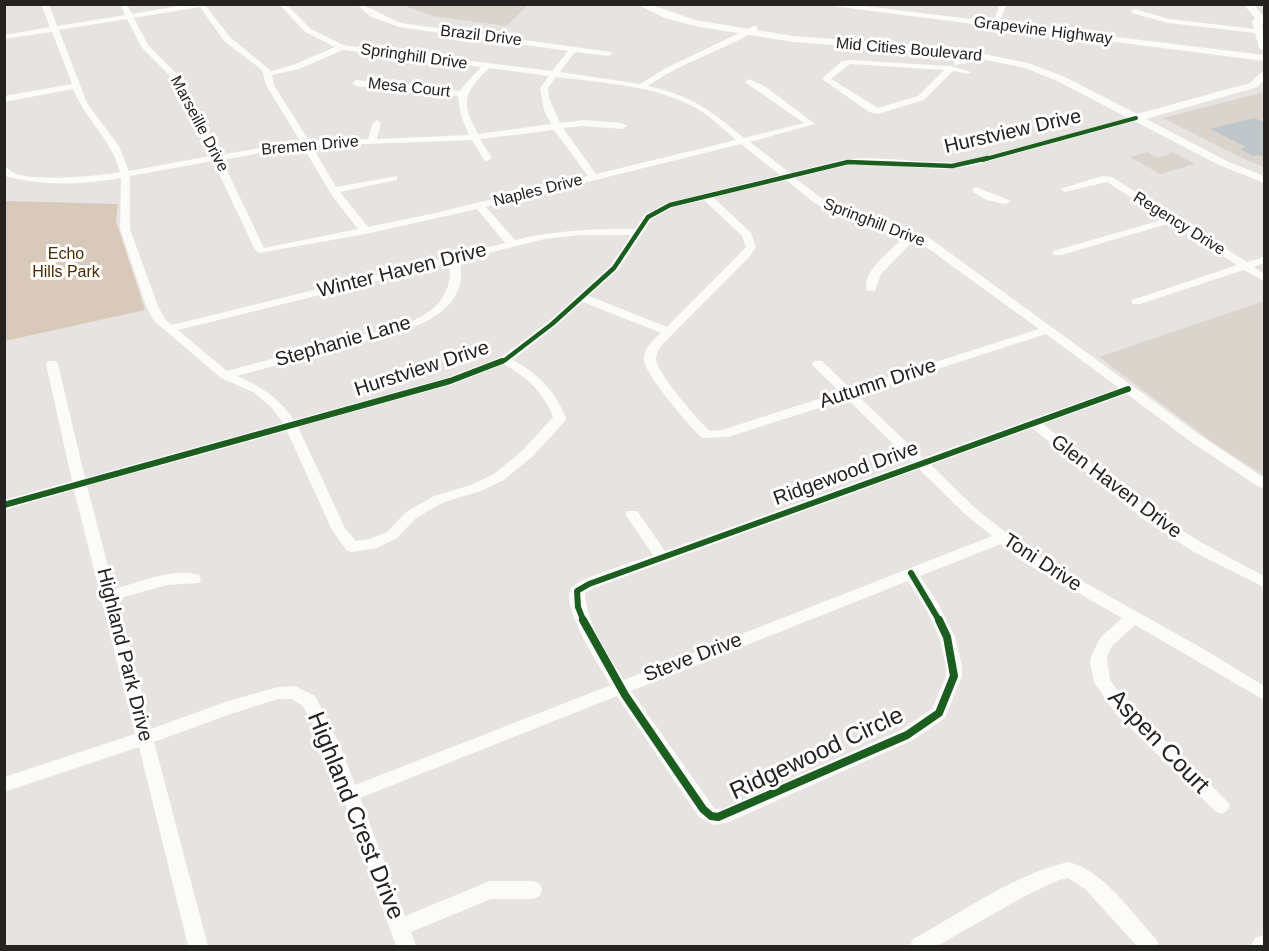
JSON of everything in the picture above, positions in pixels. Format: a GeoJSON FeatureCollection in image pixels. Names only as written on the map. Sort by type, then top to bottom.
{"type":"FeatureCollection","features":[{"type":"Feature","properties":{"kind":"main road","name":"Mid Cities Boulevard"},"geometry":{"type":"LineString","coordinates":[[640,4],[676,18],[834,44],[967,50],[1028,66],[1074,83],[1256,172],[1264,180]]}},
{"type":"Feature","properties":{"kind":"main road","name":"Mid Cities Boulevard"},"geometry":{"type":"LineString","coordinates":[[652,4],[690,17],[751,30]]}},
{"type":"Feature","properties":{"kind":"main road","name":"Grapevine Highway"},"geometry":{"type":"LineString","coordinates":[[821,4],[1264,58]]}},
{"type":"Feature","properties":{"kind":"main road"},"geometry":{"type":"LineString","coordinates":[[1247,4],[1262,22],[1264,48]]}},
{"type":"Feature","properties":{"kind":"main road","name":"Hurstview Drive"},"geometry":{"type":"LineString","coordinates":[[1141,117],[1254,85],[1264,75]]}},
{"type":"Feature","properties":{"kind":"street"},"geometry":{"type":"LineString","coordinates":[[45,4],[75,86],[87,111],[114,146],[125,175],[125,229],[152,306],[160,321],[225,375],[257,389],[277,405],[291,426],[339,530],[352,547],[372,544],[392,535],[411,515],[439,499],[476,488],[499,477],[528,453],[560,418],[554,400],[534,376],[505,360]]}},
{"type":"Feature","properties":{"kind":"street","name":"Marseille Drive"},"geometry":{"type":"LineString","coordinates":[[123,4],[145,46],[178,79],[260,250],[263,251]]}},
{"type":"Feature","properties":{"kind":"street","name":"Springhill Drive"},"geometry":{"type":"LineString","coordinates":[[282,4],[300,26],[312,35],[342,47],[642,86],[670,93],[694,103],[786,177],[834,210],[890,225],[914,234],[934,246],[1199,441],[1264,484]]}},
{"type":"Feature","properties":{"kind":"street","name":"Brazil Drive"},"geometry":{"type":"LineString","coordinates":[[359,4],[374,15],[399,25],[608,54]]}},
{"type":"Feature","properties":{"kind":"street"},"geometry":{"type":"LineString","coordinates":[[994,25],[1004,4]]}},
{"type":"Feature","properties":{"kind":"street"},"geometry":{"type":"LineString","coordinates":[[4,37],[203,5],[221,33],[262,64],[270,85],[347,212],[366,231]]}},
{"type":"Feature","properties":{"kind":"street"},"geometry":{"type":"LineString","coordinates":[[1135,11],[1168,21],[1262,22]]}},
{"type":"Feature","properties":{"kind":"street"},"geometry":{"type":"LineString","coordinates":[[642,86],[668,68],[721,47],[751,30]]}},
{"type":"Feature","properties":{"kind":"street"},"geometry":{"type":"LineString","coordinates":[[267,74],[296,67],[342,47]]}},
{"type":"Feature","properties":{"kind":"street"},"geometry":{"type":"LineString","coordinates":[[574,48],[543,92],[544,100],[573,154],[594,177]]}},
{"type":"Feature","properties":{"kind":"street"},"geometry":{"type":"LineString","coordinates":[[967,50],[968,56],[964,61],[954,65],[921,98],[878,111],[872,110],[826,79],[845,63],[850,62],[954,65],[967,72]]}},
{"type":"Feature","properties":{"kind":"street"},"geometry":{"type":"LineString","coordinates":[[486,67],[470,82],[462,94],[464,111],[474,137],[487,158]]}},
{"type":"Feature","properties":{"kind":"street","name":"Naples Drive"},"geometry":{"type":"LineString","coordinates":[[263,251],[366,231],[479,205],[811,123],[763,89],[749,82]]}},
{"type":"Feature","properties":{"kind":"street","name":"Mesa Court"},"geometry":{"type":"LineString","coordinates":[[356,83],[462,94]]}},
{"type":"Feature","properties":{"kind":"street"},"geometry":{"type":"LineString","coordinates":[[4,99],[75,86]]}},
{"type":"Feature","properties":{"kind":"street","name":"Hurstview Drive"},"geometry":{"type":"LineString","coordinates":[[4,505],[450,381],[505,360],[552,324],[614,268],[644,222],[653,212],[670,205],[848,162],[955,166],[1141,117]]}},
{"type":"Feature","properties":{"kind":"street"},"geometry":{"type":"LineString","coordinates":[[372,141],[377,123]]}},
{"type":"Feature","properties":{"kind":"street","name":"Bremen Drive"},"geometry":{"type":"LineString","coordinates":[[4,168],[6,173],[28,179],[92,180],[306,143],[474,137],[597,123],[622,126]]}},
{"type":"Feature","properties":{"kind":"street"},"geometry":{"type":"LineString","coordinates":[[334,190],[394,178]]}},
{"type":"Feature","properties":{"kind":"street","name":"Regency Drive"},"geometry":{"type":"LineString","coordinates":[[1065,189],[1109,179],[1264,278]]}},
{"type":"Feature","properties":{"kind":"street"},"geometry":{"type":"LineString","coordinates":[[976,190],[990,198],[1006,201]]}},
{"type":"Feature","properties":{"kind":"street"},"geometry":{"type":"LineString","coordinates":[[581,297],[667,331],[738,263],[751,247],[747,235],[705,195]]}},
{"type":"Feature","properties":{"kind":"street"},"geometry":{"type":"LineString","coordinates":[[479,205],[512,244]]}},
{"type":"Feature","properties":{"kind":"street"},"geometry":{"type":"LineString","coordinates":[[1057,253],[1172,220]]}},
{"type":"Feature","properties":{"kind":"street","name":"Winter Haven Drive"},"geometry":{"type":"LineString","coordinates":[[169,329],[563,233],[638,232]]}},
{"type":"Feature","properties":{"kind":"street"},"geometry":{"type":"LineString","coordinates":[[871,289],[872,279],[876,272],[914,234]]}},
{"type":"Feature","properties":{"kind":"street","name":"Stephanie Lane"},"geometry":{"type":"LineString","coordinates":[[225,375],[397,328],[429,317],[443,305],[455,285],[456,266],[453,258]]}},
{"type":"Feature","properties":{"kind":"street"},"geometry":{"type":"LineString","coordinates":[[1136,302],[1264,260]]}},
{"type":"Feature","properties":{"kind":"street","name":"Autumn Drive"},"geometry":{"type":"LineString","coordinates":[[667,331],[651,352],[650,364],[692,420],[707,435],[723,434],[1048,330]]}},
{"type":"Feature","properties":{"kind":"street","name":"Highland Park Drive"},"geometry":{"type":"LineString","coordinates":[[52,364],[80,485],[198,946]]}},
{"type":"Feature","properties":{"kind":"street","name":"Toni Drive"},"geometry":{"type":"LineString","coordinates":[[818,364],[922,464],[1002,538],[1025,556],[1264,694]]}},
{"type":"Feature","properties":{"kind":"street","name":"Ridgewood Drive"},"geometry":{"type":"LineString","coordinates":[[576,591],[589,584],[1128,389]]}},
{"type":"Feature","properties":{"kind":"street","name":"Glen Haven Drive"},"geometry":{"type":"LineString","coordinates":[[1033,423],[1148,516],[1199,548],[1264,582]]}},
{"type":"Feature","properties":{"kind":"street"},"geometry":{"type":"LineString","coordinates":[[632,514],[662,558]]}},
{"type":"Feature","properties":{"kind":"street","name":"Steve Drive"},"geometry":{"type":"LineString","coordinates":[[351,794],[620,686],[1002,538]]}},
{"type":"Feature","properties":{"kind":"street","name":"Ridgewood Circle"},"geometry":{"type":"LineString","coordinates":[[576,591],[575,603],[579,616],[620,686],[698,802],[709,816],[714,818],[723,817],[907,735],[939,712],[954,676],[954,666],[947,637],[934,609],[911,573]]}},
{"type":"Feature","properties":{"kind":"street"},"geometry":{"type":"LineString","coordinates":[[109,596],[159,582],[194,579]]}},
{"type":"Feature","properties":{"kind":"street","name":"Aspen Court"},"geometry":{"type":"LineString","coordinates":[[1133,617],[1106,642],[1098,663],[1102,682],[1121,708],[1221,806]]}},
{"type":"Feature","properties":{"kind":"street","name":"Highland Crest Drive"},"geometry":{"type":"LineString","coordinates":[[145,738],[278,693],[295,692],[309,701],[316,711],[351,794],[406,946]]}},
{"type":"Feature","properties":{"kind":"street"},"geometry":{"type":"LineString","coordinates":[[4,784],[145,738]]}},
{"type":"Feature","properties":{"kind":"street"},"geometry":{"type":"LineString","coordinates":[[920,946],[1055,872],[1068,870],[1082,875],[1092,883],[1149,946]]}},
{"type":"Feature","properties":{"kind":"street"},"geometry":{"type":"LineString","coordinates":[[399,928],[490,890],[533,890]]}},
{"type":"Feature","properties":{"kind":"shaded area"},"geometry":{"type":"Polygon","coordinates":[[[402,5],[528,5],[506,26],[433,16],[402,5]]]}},
{"type":"Feature","properties":{"kind":"shaded area"},"geometry":{"type":"Polygon","coordinates":[[[1264,92],[1264,167],[1163,118],[1264,92]]]}},
{"type":"Feature","properties":{"kind":"shaded area"},"geometry":{"type":"Polygon","coordinates":[[[1147,152],[1158,158],[1173,152],[1195,164],[1160,174],[1130,157],[1147,152]]]}},
{"type":"Feature","properties":{"kind":"shaded area"},"geometry":{"type":"Polygon","coordinates":[[[1264,301],[1264,475],[1214,443],[1099,357],[1264,301]]]}},
{"type":"Feature","properties":{"kind":"green space","name":"Echo Hills Park"},"geometry":{"type":"Polygon","coordinates":[[[5,201],[118,204],[116,221],[145,310],[5,341],[5,201]]]}},
{"type":"Feature","properties":{"kind":"building"},"geometry":{"type":"Polygon","coordinates":[[[1254,118],[1264,122],[1264,157],[1253,156],[1240,149],[1246,147],[1210,129],[1254,118]]]}},
{"type":"Feature","properties":{"kind":"cycle path"},"geometry":{"type":"LineString","coordinates":[[4,505],[450,381],[505,360],[552,324],[614,268],[648,217],[670,205],[848,162],[937,166],[967,164],[1136,118]]}},
{"type":"Feature","properties":{"kind":"cycle path"},"geometry":{"type":"LineString","coordinates":[[911,573],[934,609],[947,637],[954,666],[954,676],[939,713],[907,735],[723,817],[711,816],[698,802],[604,661],[578,607],[577,591],[589,584],[1128,389]]}}]}
